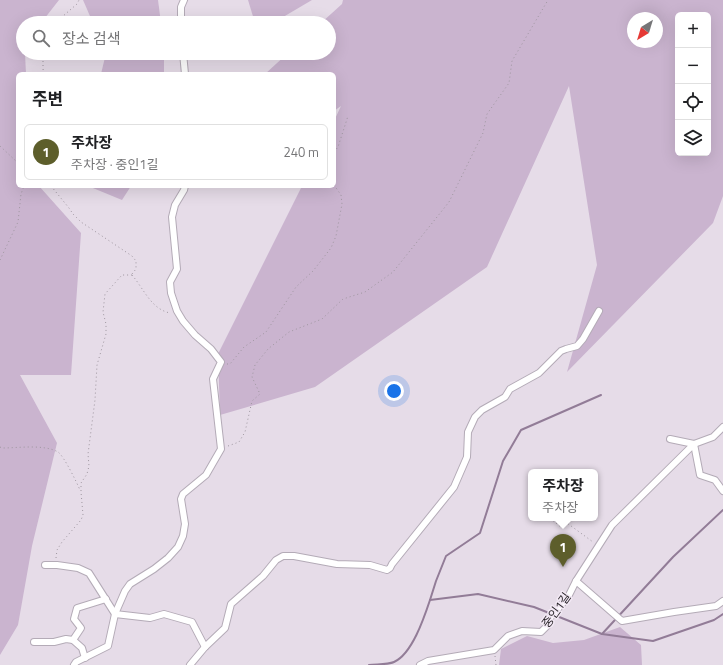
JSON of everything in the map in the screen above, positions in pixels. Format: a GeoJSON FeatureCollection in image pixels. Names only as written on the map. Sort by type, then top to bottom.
{"type":"FeatureCollection","features":[{"type":"Feature","properties":{"kind":"street"},"geometry":{"type":"LineString","coordinates":[[181,16],[181,7],[184,0]]}},
{"type":"Feature","properties":{"kind":"street"},"geometry":{"type":"LineString","coordinates":[[184,60],[185,72]]}},
{"type":"Feature","properties":{"kind":"street"},"geometry":{"type":"LineString","coordinates":[[74,665],[76,662],[108,646],[115,614],[125,591],[130,584],[154,569],[168,558],[178,547],[183,536],[185,524],[181,499],[183,494],[206,475],[221,449],[213,379],[221,362],[211,349],[195,335],[177,311],[171,293],[170,282],[177,269],[172,217],[175,205],[184,188]]}},
{"type":"Feature","properties":{"kind":"street"},"geometry":{"type":"LineString","coordinates":[[190,665],[205,647],[225,628],[231,604],[264,576],[276,560],[284,556],[294,556],[337,564],[364,564],[386,570],[390,568],[454,487],[467,457],[468,432],[475,417],[486,407],[505,397],[510,389],[538,373],[566,348],[577,346],[583,339],[599,311]]}},
{"type":"Feature","properties":{"kind":"street"},"geometry":{"type":"LineString","coordinates":[[670,439],[694,444],[713,438],[723,427]]}},
{"type":"Feature","properties":{"kind":"street"},"geometry":{"type":"LineString","coordinates":[[694,444],[700,475],[715,480],[723,491]]}},
{"type":"Feature","properties":{"kind":"street","name":"중인1길"},"geometry":{"type":"LineString","coordinates":[[494,650],[508,636],[522,631],[540,632],[548,625],[549,619],[568,597],[576,581],[612,525],[694,444]]}},
{"type":"Feature","properties":{"kind":"street"},"geometry":{"type":"LineString","coordinates":[[45,566],[57,565],[78,568],[88,574],[115,614]]}},
{"type":"Feature","properties":{"kind":"street"},"geometry":{"type":"LineString","coordinates":[[576,581],[622,621],[716,606],[723,601]]}},
{"type":"Feature","properties":{"kind":"street"},"geometry":{"type":"LineString","coordinates":[[72,640],[81,628],[74,619],[77,608],[106,599]]}},
{"type":"Feature","properties":{"kind":"street"},"geometry":{"type":"LineString","coordinates":[[115,614],[150,618],[164,614],[192,622],[205,647]]}},
{"type":"Feature","properties":{"kind":"street"},"geometry":{"type":"LineString","coordinates":[[34,642],[72,640],[82,648],[85,658]]}},
{"type":"Feature","properties":{"kind":"street"},"geometry":{"type":"LineString","coordinates":[[420,665],[428,661],[494,650]]}},
{"type":"Feature","properties":{"kind":"path"},"geometry":{"type":"LineString","coordinates":[[63,16],[77,4],[79,0]]}},
{"type":"Feature","properties":{"kind":"path"},"geometry":{"type":"LineString","coordinates":[[221,449],[239,442],[245,432],[252,401],[260,394],[252,377],[255,365],[268,349],[290,332],[322,319],[343,299],[365,292],[393,272],[449,202],[483,133],[486,114],[509,83],[512,62],[548,0]]}},
{"type":"Feature","properties":{"kind":"path"},"geometry":{"type":"LineString","coordinates":[[43,60],[44,72]]}},
{"type":"Feature","properties":{"kind":"path"},"geometry":{"type":"LineString","coordinates":[[336,150],[348,116]]}},
{"type":"Feature","properties":{"kind":"path"},"geometry":{"type":"LineString","coordinates":[[0,146],[16,161]]}},
{"type":"Feature","properties":{"kind":"path"},"geometry":{"type":"LineString","coordinates":[[0,260],[18,222],[21,194],[23,188]]}},
{"type":"Feature","properties":{"kind":"path"},"geometry":{"type":"LineString","coordinates":[[53,188],[73,214],[82,222],[132,256],[136,261],[136,269],[132,275]]}},
{"type":"Feature","properties":{"kind":"path"},"geometry":{"type":"LineString","coordinates":[[221,362],[230,364],[244,347],[266,332],[296,287],[313,271],[331,248],[336,236],[342,204],[341,195],[336,188]]}},
{"type":"Feature","properties":{"kind":"path"},"geometry":{"type":"LineString","coordinates":[[57,565],[57,550],[81,520],[83,515],[81,483],[87,474],[89,466],[88,454],[95,400],[97,365],[106,334],[106,324],[103,312],[105,294],[122,275],[132,275]]}},
{"type":"Feature","properties":{"kind":"path"},"geometry":{"type":"LineString","coordinates":[[132,275],[158,308],[169,313],[177,311]]}},
{"type":"Feature","properties":{"kind":"path"},"geometry":{"type":"LineString","coordinates":[[0,447],[47,448],[60,453],[77,482],[81,492]]}},
{"type":"Feature","properties":{"kind":"path"},"geometry":{"type":"LineString","coordinates":[[554,521],[562,528],[567,522],[598,546]]}},
{"type":"Feature","properties":{"kind":"path"},"geometry":{"type":"LineString","coordinates":[[494,650],[496,665]]}},
{"type":"Feature","properties":{"kind":"shaded area"},"geometry":{"type":"Polygon","coordinates":[[[0,0],[59,0],[46,16],[16,16],[16,60],[25,60],[26,72],[16,72],[16,188],[41,188],[81,233],[71,375],[20,375],[57,443],[32,546],[18,625],[0,655],[0,0]]]}},
{"type":"Feature","properties":{"kind":"shaded area"},"geometry":{"type":"Polygon","coordinates":[[[83,0],[158,0],[160,16],[90,16],[83,0]]]}},
{"type":"Feature","properties":{"kind":"shaded area"},"geometry":{"type":"Polygon","coordinates":[[[248,0],[312,0],[285,16],[253,16],[248,0]]]}},
{"type":"Feature","properties":{"kind":"shaded area"},"geometry":{"type":"Polygon","coordinates":[[[343,0],[723,0],[723,196],[713,223],[567,372],[597,265],[569,86],[487,267],[315,387],[220,415],[218,354],[301,188],[336,188],[336,117],[341,106],[336,110],[336,72],[267,72],[280,60],[336,60],[336,16],[329,16],[342,4],[343,0]]]}},
{"type":"Feature","properties":{"kind":"shaded area"},"geometry":{"type":"Polygon","coordinates":[[[104,60],[164,60],[164,72],[101,72],[104,60]]]}},
{"type":"Feature","properties":{"kind":"shaded area"},"geometry":{"type":"Polygon","coordinates":[[[93,188],[130,188],[122,200],[93,188]]]}},
{"type":"Feature","properties":{"kind":"shaded area"},"geometry":{"type":"Polygon","coordinates":[[[620,627],[641,645],[642,665],[499,665],[501,649],[527,636],[553,643],[584,640],[620,627]]]}},
{"type":"Feature","properties":{"kind":"waterway"},"geometry":{"type":"LineString","coordinates":[[430,600],[446,556],[480,533],[503,461],[521,430],[601,395]]}},
{"type":"Feature","properties":{"kind":"waterway"},"geometry":{"type":"LineString","coordinates":[[369,665],[391,663],[400,658],[412,644],[430,600],[478,594],[534,607],[602,634],[673,557],[723,510]]}},
{"type":"Feature","properties":{"kind":"waterway"},"geometry":{"type":"LineString","coordinates":[[602,634],[653,641],[714,620],[723,614]]}},
{"type":"Feature","properties":{"kind":"place","name":"주차장"},"geometry":{"type":"Point","coordinates":[563,567]}}]}
